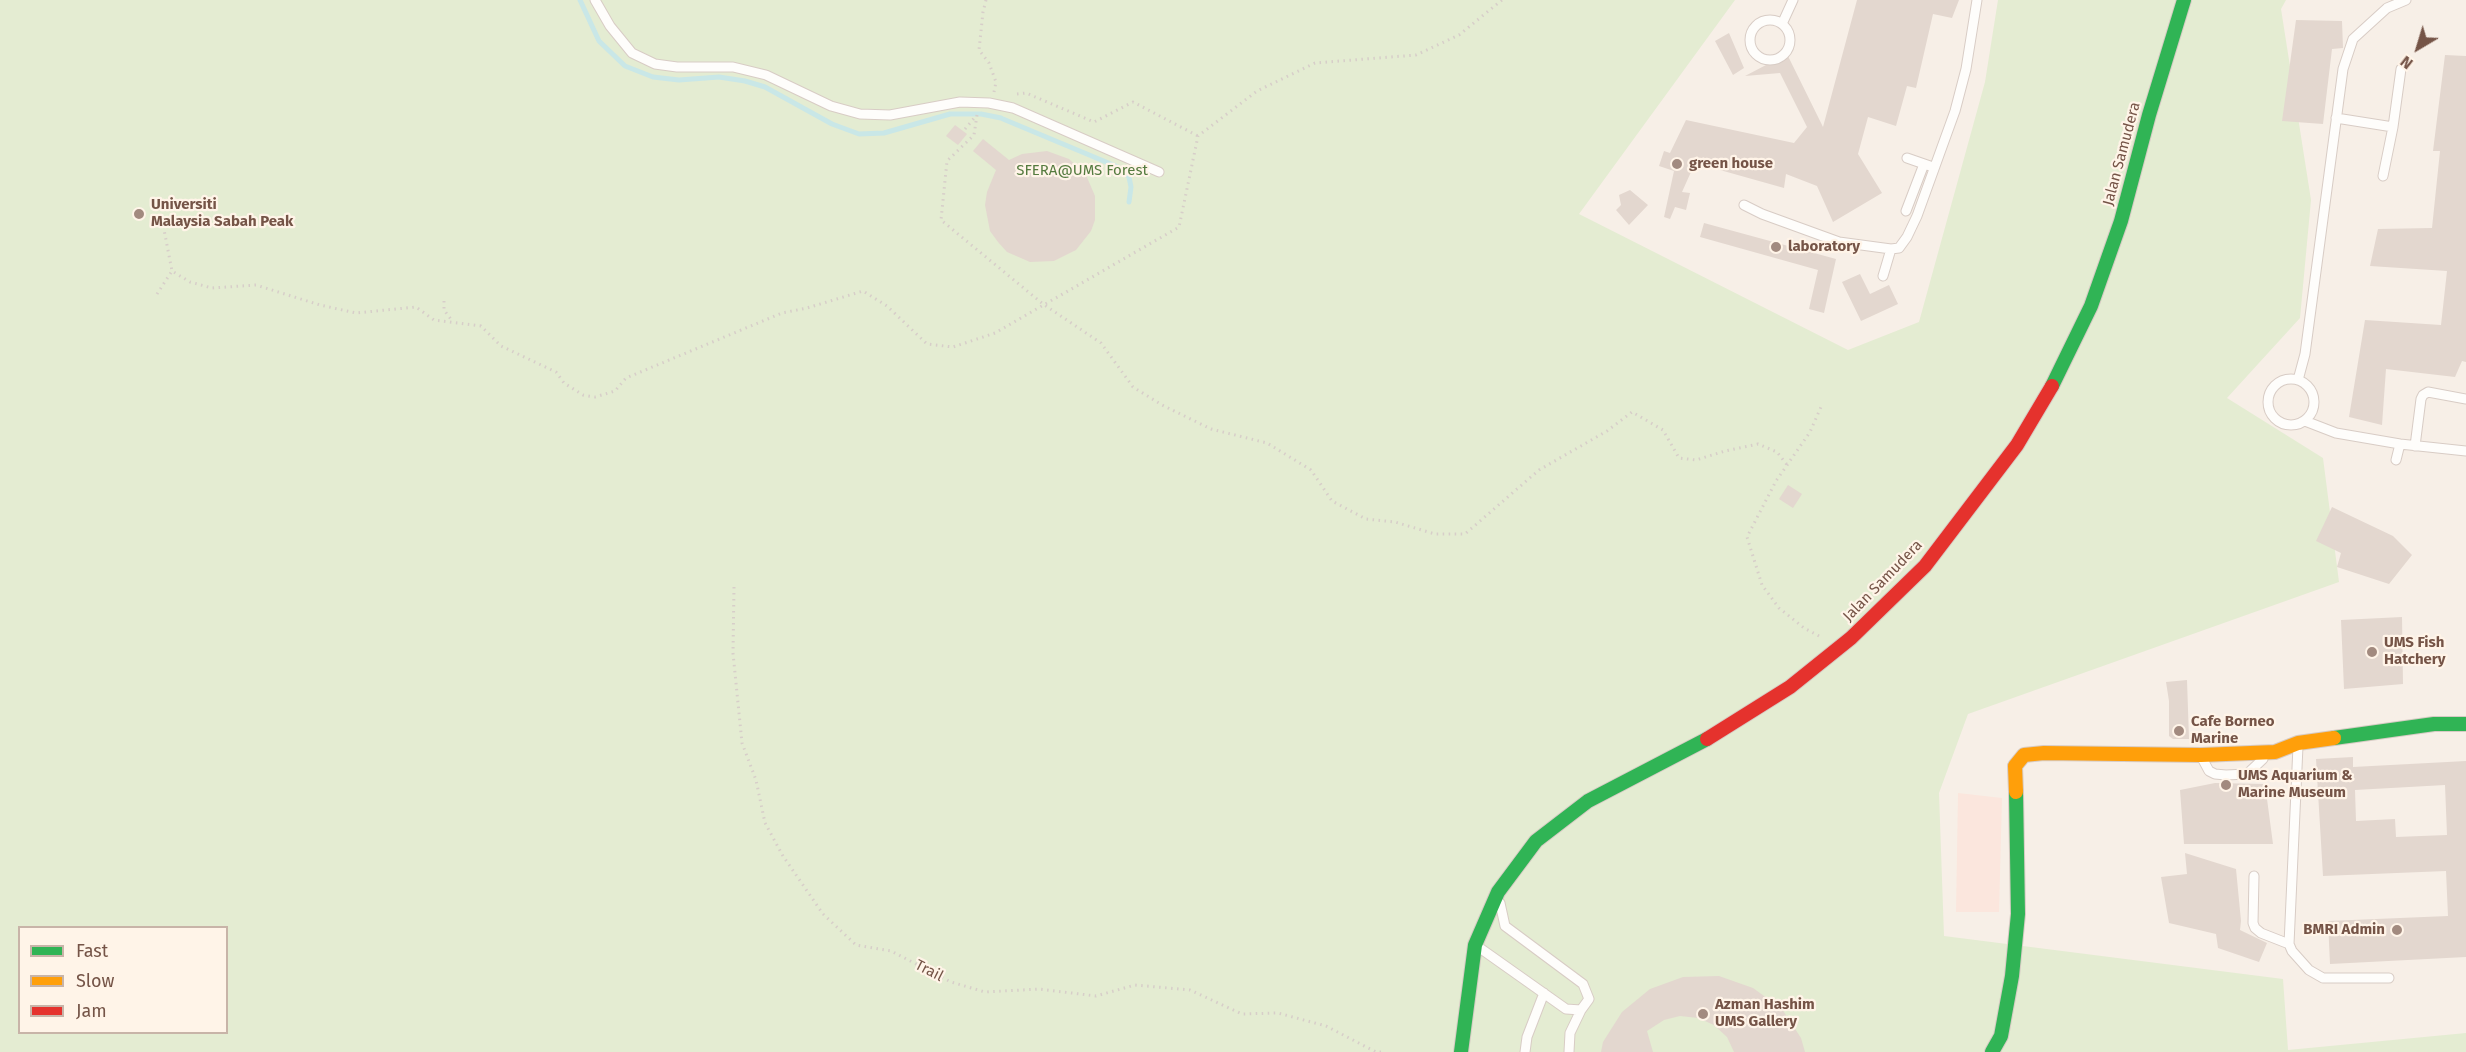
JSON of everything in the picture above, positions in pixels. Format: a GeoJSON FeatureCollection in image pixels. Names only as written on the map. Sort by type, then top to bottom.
{"type":"FeatureCollection","features":[{"type":"Feature","properties":{"kind":"street","name":"Jalan Samudera"},"geometry":{"type":"LineString","coordinates":[[1461,1052],[1475,945],[1498,891],[1536,841],[1588,801],[1704,741],[1790,687],[1851,638],[1925,566],[2017,445],[2053,384],[2091,306],[2121,221],[2149,115],[2184,0]]}},
{"type":"Feature","properties":{"kind":"street"},"geometry":{"type":"LineString","coordinates":[[1992,1052],[2001,1036],[2012,976],[2018,915],[2014,766],[2024,755],[2044,753],[2202,755],[2275,752],[2298,743],[2434,724],[2466,724]]}},
{"type":"Feature","properties":{"kind":"lane"},"geometry":{"type":"LineString","coordinates":[[595,0],[610,26],[632,53],[655,64],[677,67],[733,67],[755,72],[831,106],[860,114],[890,115],[960,102],[989,103],[1013,108],[1159,172]]}},
{"type":"Feature","properties":{"kind":"lane"},"geometry":{"type":"LineString","coordinates":[[1782,24],[1793,0]]}},
{"type":"Feature","properties":{"kind":"lane"},"geometry":{"type":"LineString","coordinates":[[1744,205],[1762,214],[1839,242],[1899,248],[1917,216],[1955,111],[1966,69],[1977,0]]}},
{"type":"Feature","properties":{"kind":"lane"},"geometry":{"type":"LineString","coordinates":[[2298,380],[2305,354],[2343,69],[2353,39],[2387,8],[2406,0]]}},
{"type":"Feature","properties":{"kind":"lane"},"geometry":{"type":"LineString","coordinates":[[1769,20],[1782,24],[1790,36],[1788,49],[1771,60],[1758,55],[1753,50],[1750,37],[1757,25],[1769,20]]}},
{"type":"Feature","properties":{"kind":"lane"},"geometry":{"type":"LineString","coordinates":[[2383,176],[2401,69]]}},
{"type":"Feature","properties":{"kind":"lane"},"geometry":{"type":"LineString","coordinates":[[2336,118],[2393,127]]}},
{"type":"Feature","properties":{"kind":"lane"},"geometry":{"type":"LineString","coordinates":[[1907,158],[1935,168]]}},
{"type":"Feature","properties":{"kind":"lane"},"geometry":{"type":"LineString","coordinates":[[1917,216],[1903,210],[1924,164]]}},
{"type":"Feature","properties":{"kind":"lane"},"geometry":{"type":"LineString","coordinates":[[1883,276],[1891,249]]}},
{"type":"Feature","properties":{"kind":"lane"},"geometry":{"type":"LineString","coordinates":[[2284,380],[2298,380],[2306,385],[2312,393],[2314,403],[2312,413],[2305,421],[2292,426],[2279,423],[2269,413],[2267,400],[2272,387],[2284,380]]}},
{"type":"Feature","properties":{"kind":"lane"},"geometry":{"type":"LineString","coordinates":[[2415,446],[2423,395],[2428,392],[2466,399]]}},
{"type":"Feature","properties":{"kind":"lane"},"geometry":{"type":"LineString","coordinates":[[2305,421],[2336,433],[2400,444],[2466,451]]}},
{"type":"Feature","properties":{"kind":"lane"},"geometry":{"type":"LineString","coordinates":[[2396,460],[2400,444]]}},
{"type":"Feature","properties":{"kind":"lane"},"geometry":{"type":"LineString","coordinates":[[2298,743],[2289,944],[2303,963],[2323,978],[2389,978]]}},
{"type":"Feature","properties":{"kind":"lane"},"geometry":{"type":"LineString","coordinates":[[2202,755],[2209,771],[2216,774],[2237,775],[2247,774],[2256,763],[2275,752]]}},
{"type":"Feature","properties":{"kind":"lane"},"geometry":{"type":"LineString","coordinates":[[2254,876],[2253,923],[2255,928],[2289,944]]}},
{"type":"Feature","properties":{"kind":"lane"},"geometry":{"type":"LineString","coordinates":[[1498,891],[1505,926],[1583,984],[1589,999],[1570,1033],[1569,1052]]}},
{"type":"Feature","properties":{"kind":"lane"},"geometry":{"type":"LineString","coordinates":[[1475,945],[1566,1009],[1581,1010]]}},
{"type":"Feature","properties":{"kind":"lane"},"geometry":{"type":"LineString","coordinates":[[1525,1052],[1527,1037],[1544,993]]}},
{"type":"Feature","properties":{"kind":"path"},"geometry":{"type":"LineString","coordinates":[[986,0],[982,12],[979,50],[989,63],[996,82],[995,88],[1003,91]]}},
{"type":"Feature","properties":{"kind":"path"},"geometry":{"type":"LineString","coordinates":[[172,271],[190,282],[212,288],[256,285],[356,314],[416,307],[434,320],[481,326],[501,346],[556,372],[564,383],[583,395],[596,397],[615,391],[626,378],[782,313],[863,291],[888,306],[927,344],[953,347],[995,333],[1179,227],[1198,136],[1257,92],[1315,63],[1416,55],[1459,35],[1502,0]]}},
{"type":"Feature","properties":{"kind":"path"},"geometry":{"type":"LineString","coordinates":[[1011,94],[1026,93],[1094,122],[1133,102],[1198,136]]}},
{"type":"Feature","properties":{"kind":"path"},"geometry":{"type":"LineString","coordinates":[[965,129],[977,115],[974,135],[947,161],[940,220],[1042,304],[1101,343],[1133,387],[1161,405],[1211,429],[1267,443],[1311,470],[1332,501],[1366,519],[1395,522],[1435,534],[1465,534],[1539,470],[1598,436],[1632,411],[1663,430],[1678,458],[1696,460],[1758,444],[1777,452],[1788,466]]}},
{"type":"Feature","properties":{"kind":"path"},"geometry":{"type":"LineString","coordinates":[[154,198],[160,214],[172,271],[157,294]]}},
{"type":"Feature","properties":{"kind":"path"},"geometry":{"type":"LineString","coordinates":[[444,302],[444,310],[453,322]]}},
{"type":"Feature","properties":{"kind":"path"},"geometry":{"type":"LineString","coordinates":[[1821,407],[1810,432],[1759,510],[1747,537],[1762,585],[1779,608],[1804,628],[1827,640],[1851,638]]}},
{"type":"Feature","properties":{"kind":"path","name":"Trail"},"geometry":{"type":"LineString","coordinates":[[734,587],[733,652],[742,743],[756,780],[765,824],[783,856],[823,914],[856,945],[891,951],[951,982],[985,992],[1039,989],[1096,996],[1135,985],[1190,990],[1242,1014],[1278,1013],[1326,1026],[1376,1052],[1381,1052]]}},
{"type":"Feature","properties":{"kind":"shaded area"},"geometry":{"type":"Polygon","coordinates":[[[1958,793],[2002,798],[1999,912],[1956,912],[1958,793]]]}},
{"type":"Feature","properties":{"kind":"green space","name":"SFERA@UMS Forest"},"geometry":{"type":"Polygon","coordinates":[[[0,0],[1735,0],[1579,214],[1848,350],[1919,322],[1985,82],[1998,0],[2286,0],[2281,9],[2311,200],[2300,318],[2227,398],[2323,458],[2339,582],[1968,714],[1939,793],[1944,936],[2283,979],[2288,1050],[2466,1033],[2466,1052],[0,1052],[0,0]]]}},
{"type":"Feature","properties":{"kind":"building"},"geometry":{"type":"Polygon","coordinates":[[[1857,0],[1959,0],[1952,18],[1933,14],[1916,88],[1907,86],[1896,126],[1868,117],[1858,154],[1882,193],[1833,222],[1817,186],[1786,174],[1784,188],[1695,163],[1682,192],[1690,193],[1686,210],[1675,207],[1670,219],[1664,217],[1674,171],[1659,166],[1664,151],[1670,153],[1686,120],[1794,143],[1807,127],[1780,73],[1745,76],[1787,54],[1823,127],[1857,0]]]}},
{"type":"Feature","properties":{"kind":"building"},"geometry":{"type":"Polygon","coordinates":[[[2296,20],[2342,21],[2343,48],[2332,49],[2323,124],[2282,121],[2296,20]]]}},
{"type":"Feature","properties":{"kind":"building"},"geometry":{"type":"Polygon","coordinates":[[[1729,33],[1744,68],[1733,75],[1715,41],[1729,33]]]}},
{"type":"Feature","properties":{"kind":"building"},"geometry":{"type":"Polygon","coordinates":[[[2445,55],[2466,56],[2466,362],[2462,361],[2455,377],[2386,369],[2382,425],[2349,417],[2365,320],[2441,325],[2447,271],[2370,266],[2378,229],[2432,228],[2440,151],[2433,151],[2445,55]]]}},
{"type":"Feature","properties":{"kind":"building"},"geometry":{"type":"Polygon","coordinates":[[[955,125],[967,134],[958,145],[946,136],[955,125]]]}},
{"type":"Feature","properties":{"kind":"building"},"geometry":{"type":"Polygon","coordinates":[[[983,139],[1009,160],[1022,154],[1047,151],[1069,159],[1086,175],[1095,196],[1095,220],[1091,231],[1076,250],[1054,261],[1030,262],[1007,252],[998,242],[990,231],[985,205],[987,192],[996,170],[973,151],[983,139]]]}},
{"type":"Feature","properties":{"kind":"building"},"geometry":{"type":"Polygon","coordinates":[[[1630,190],[1648,205],[1629,225],[1616,210],[1621,205],[1619,195],[1630,190]]]}},
{"type":"Feature","properties":{"kind":"building"},"geometry":{"type":"Polygon","coordinates":[[[1704,223],[1836,259],[1824,313],[1809,309],[1818,270],[1700,237],[1704,223]]]}},
{"type":"Feature","properties":{"kind":"building"},"geometry":{"type":"Polygon","coordinates":[[[1860,274],[1870,294],[1889,285],[1898,304],[1861,321],[1842,282],[1860,274]]]}},
{"type":"Feature","properties":{"kind":"building"},"geometry":{"type":"Polygon","coordinates":[[[1788,485],[1802,494],[1793,508],[1779,499],[1788,485]]]}},
{"type":"Feature","properties":{"kind":"building"},"geometry":{"type":"Polygon","coordinates":[[[2332,507],[2393,536],[2412,555],[2389,584],[2337,567],[2341,553],[2316,541],[2332,507]]]}},
{"type":"Feature","properties":{"kind":"building","name":"UMS Fish Hatchery"},"geometry":{"type":"Polygon","coordinates":[[[2402,617],[2403,684],[2344,689],[2341,620],[2402,617]]]}},
{"type":"Feature","properties":{"kind":"building"},"geometry":{"type":"Polygon","coordinates":[[[2187,680],[2189,739],[2173,739],[2169,736],[2169,701],[2166,682],[2187,680]]]}},
{"type":"Feature","properties":{"kind":"building"},"geometry":{"type":"Polygon","coordinates":[[[2353,757],[2353,767],[2466,761],[2466,957],[2330,964],[2328,921],[2448,916],[2446,871],[2323,876],[2316,759],[2353,757]],[[2445,785],[2355,790],[2356,821],[2395,819],[2396,837],[2447,835],[2445,785]]]}},
{"type":"Feature","properties":{"kind":"building"},"geometry":{"type":"Polygon","coordinates":[[[2215,783],[2265,784],[2273,844],[2184,844],[2180,790],[2215,783]]]}},
{"type":"Feature","properties":{"kind":"building"},"geometry":{"type":"Polygon","coordinates":[[[2185,853],[2236,869],[2240,930],[2267,943],[2259,962],[2218,948],[2216,934],[2169,923],[2161,877],[2187,874],[2185,853]]]}},
{"type":"Feature","properties":{"kind":"building","name":"Azman Hashim UMS Gallery"},"geometry":{"type":"Polygon","coordinates":[[[1719,976],[1753,988],[1782,1009],[1801,1038],[1805,1052],[1734,1052],[1727,1037],[1714,1025],[1698,1018],[1680,1016],[1664,1020],[1647,1031],[1653,1052],[1601,1052],[1603,1042],[1622,1012],[1650,989],[1683,977],[1719,976]]]}},
{"type":"Feature","properties":{"kind":"waterway"},"geometry":{"type":"LineString","coordinates":[[580,0],[599,41],[625,66],[653,77],[679,80],[719,77],[745,81],[765,87],[832,124],[859,134],[884,133],[950,114],[981,114],[1001,118]]}},
{"type":"Feature","properties":{"kind":"waterway"},"geometry":{"type":"LineString","coordinates":[[1003,119],[1118,167],[1129,177],[1131,187],[1129,202]]}},
{"type":"Feature","properties":{"kind":"traffic: fast"},"geometry":{"type":"LineString","coordinates":[[2052,386],[2091,306],[2121,221],[2149,115],[2184,0]]}},
{"type":"Feature","properties":{"kind":"traffic: fast"},"geometry":{"type":"LineString","coordinates":[[2334,738],[2434,724],[2466,724]]}},
{"type":"Feature","properties":{"kind":"traffic: fast"},"geometry":{"type":"LineString","coordinates":[[1461,1052],[1475,945],[1498,892],[1536,841],[1588,801],[1707,739]]}},
{"type":"Feature","properties":{"kind":"traffic: fast"},"geometry":{"type":"LineString","coordinates":[[1992,1052],[2001,1036],[2012,976],[2018,914],[2016,792]]}},
{"type":"Feature","properties":{"kind":"traffic: slow"},"geometry":{"type":"LineString","coordinates":[[2016,792],[2015,766],[2024,755],[2044,753],[2201,755],[2275,752],[2298,743],[2334,738]]}},
{"type":"Feature","properties":{"kind":"traffic: jam"},"geometry":{"type":"LineString","coordinates":[[1707,739],[1790,687],[1851,638],[1925,566],[2017,445],[2052,386]]}},
{"type":"Feature","properties":{"kind":"place","name":"green house"},"geometry":{"type":"Point","coordinates":[1677,164]}},
{"type":"Feature","properties":{"kind":"place","name":"Universiti Malaysia Sabah Peak"},"geometry":{"type":"Point","coordinates":[139,214]}},
{"type":"Feature","properties":{"kind":"place","name":"laboratory"},"geometry":{"type":"Point","coordinates":[1776,247]}},
{"type":"Feature","properties":{"kind":"place","name":"UMS Fish Hatchery"},"geometry":{"type":"Point","coordinates":[2372,652]}},
{"type":"Feature","properties":{"kind":"place","name":"Cafe Borneo Marine"},"geometry":{"type":"Point","coordinates":[2179,731]}},
{"type":"Feature","properties":{"kind":"place","name":"UMS Aquarium & Marine Museum"},"geometry":{"type":"Point","coordinates":[2226,785]}},
{"type":"Feature","properties":{"kind":"place","name":"BMRI Admin"},"geometry":{"type":"Point","coordinates":[2397,930]}},
{"type":"Feature","properties":{"kind":"place","name":"Azman Hashim UMS Gallery"},"geometry":{"type":"Point","coordinates":[1703,1014]}}]}
